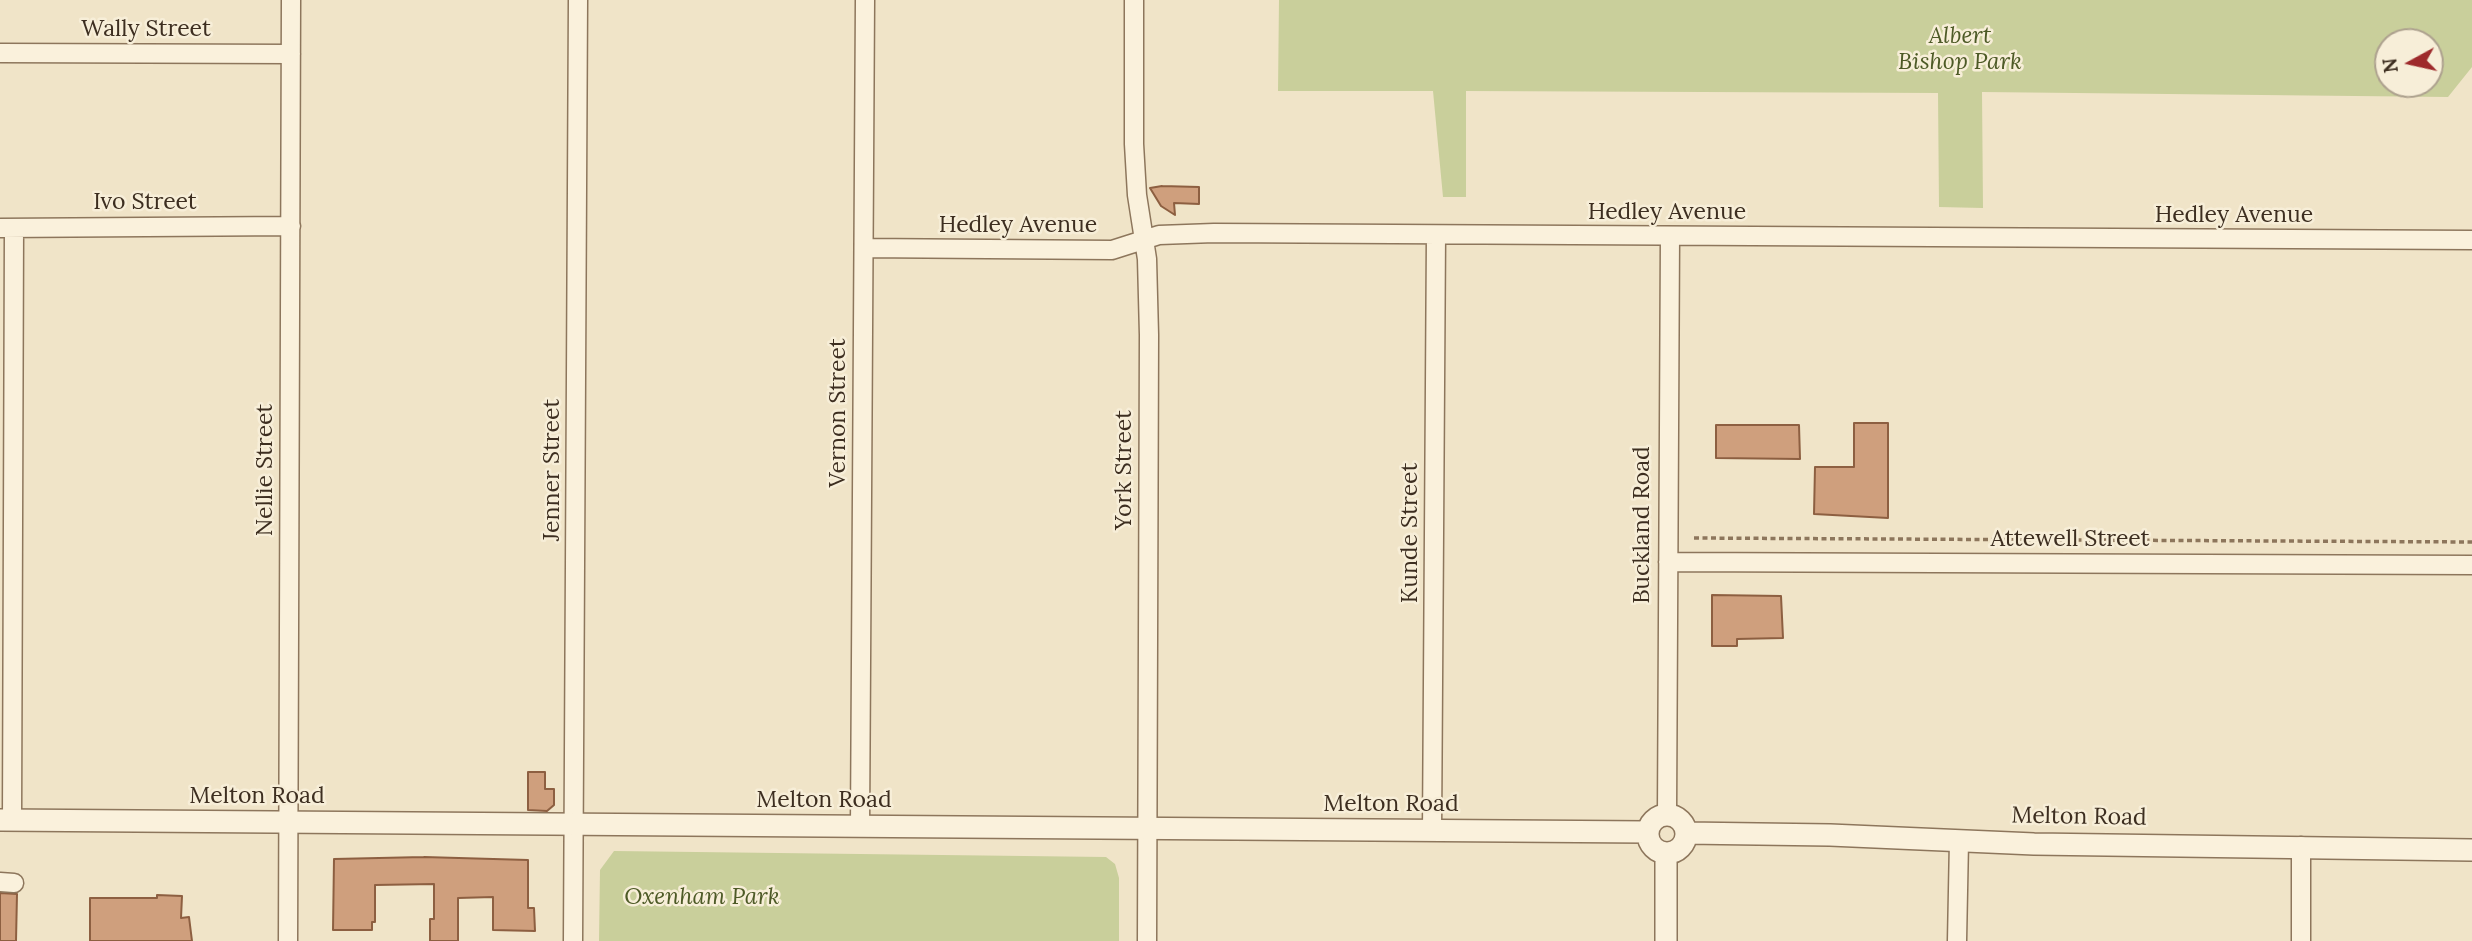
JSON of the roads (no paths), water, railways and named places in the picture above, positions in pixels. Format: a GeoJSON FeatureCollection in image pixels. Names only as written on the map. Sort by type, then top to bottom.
{"type":"FeatureCollection","features":[{"type":"Feature","properties":{"kind":"street","name":"Nellie Street"},"geometry":{"type":"LineString","coordinates":[[288,941],[291,0]]}},
{"type":"Feature","properties":{"kind":"street","name":"Jenner Street"},"geometry":{"type":"LineString","coordinates":[[573,941],[578,0]]}},
{"type":"Feature","properties":{"kind":"street","name":"Vernon Street"},"geometry":{"type":"LineString","coordinates":[[860,826],[865,0]]}},
{"type":"Feature","properties":{"kind":"street","name":"York Street"},"geometry":{"type":"LineString","coordinates":[[1134,0],[1134,144],[1137,195],[1148,277],[1149,335],[1147,941]]}},
{"type":"Feature","properties":{"kind":"street","name":"Wally Street"},"geometry":{"type":"LineString","coordinates":[[0,53],[291,54]]}},
{"type":"Feature","properties":{"kind":"street","name":"Ivo Street"},"geometry":{"type":"LineString","coordinates":[[7,228],[291,226]]}},
{"type":"Feature","properties":{"kind":"street"},"geometry":{"type":"LineString","coordinates":[[6,820],[7,228]]}},
{"type":"Feature","properties":{"kind":"street","name":"Hedley Avenue"},"geometry":{"type":"LineString","coordinates":[[864,248],[1112,250],[1159,235],[1214,233],[2472,240]]}},
{"type":"Feature","properties":{"kind":"street","name":"Kunde Street"},"geometry":{"type":"LineString","coordinates":[[1432,831],[1436,235]]}},
{"type":"Feature","properties":{"kind":"street","name":"Buckland Road"},"geometry":{"type":"LineString","coordinates":[[1667,814],[1670,236]]}},
{"type":"Feature","properties":{"kind":"street","name":"Attewell Street"},"geometry":{"type":"LineString","coordinates":[[1668,562],[2472,565]]}},
{"type":"Feature","properties":{"kind":"street"},"geometry":{"type":"LineString","coordinates":[[1667,814],[1682,822],[1686,834],[1682,845],[1672,853],[1666,853],[1654,849],[1647,832],[1652,821],[1667,814]]}},
{"type":"Feature","properties":{"kind":"street","name":"Melton Road"},"geometry":{"type":"LineString","coordinates":[[6,820],[1647,832]]}},
{"type":"Feature","properties":{"kind":"street","name":"Melton Road"},"geometry":{"type":"LineString","coordinates":[[1686,834],[2472,850]]}},
{"type":"Feature","properties":{"kind":"street"},"geometry":{"type":"LineString","coordinates":[[1957,941],[1959,841]]}},
{"type":"Feature","properties":{"kind":"street"},"geometry":{"type":"LineString","coordinates":[[2301,846],[2301,941]]}},
{"type":"Feature","properties":{"kind":"street"},"geometry":{"type":"LineString","coordinates":[[1666,853],[1666,941]]}},
{"type":"Feature","properties":{"kind":"park label","name":"Albert Bishop Park"},"geometry":{"type":"Point","coordinates":[1960,49]}},
{"type":"Feature","properties":{"kind":"park label","name":"Oxenham Park"},"geometry":{"type":"Point","coordinates":[702,897]}}]}
